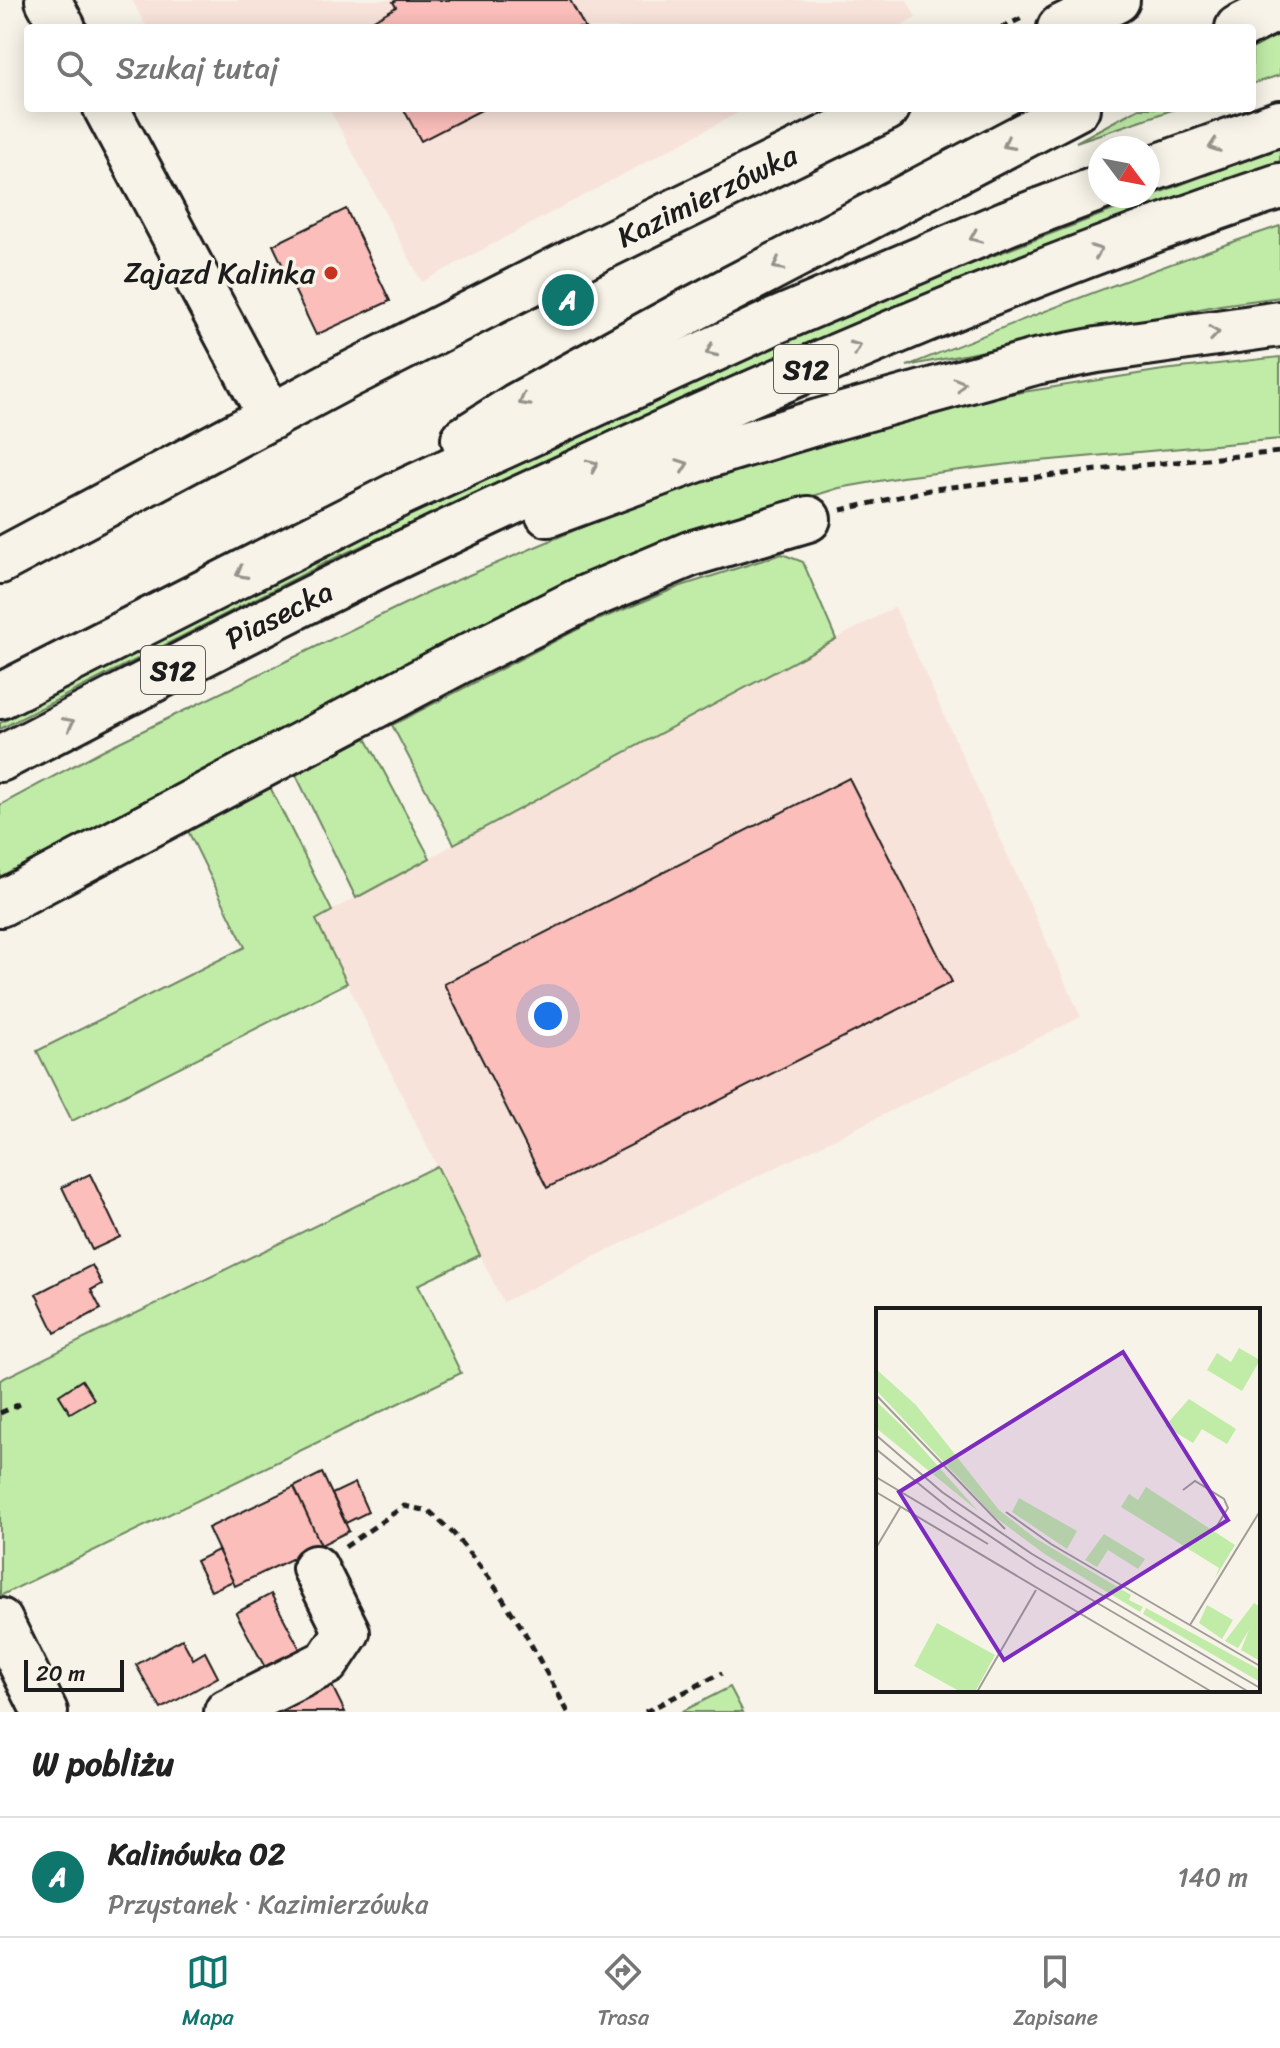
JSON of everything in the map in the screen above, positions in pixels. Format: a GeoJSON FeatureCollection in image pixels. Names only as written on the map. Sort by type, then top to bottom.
{"type":"FeatureCollection","features":[{"type":"Feature","properties":{"kind":"main road"},"geometry":{"type":"LineString","coordinates":[[48,0],[61,24]]}},
{"type":"Feature","properties":{"kind":"main road"},"geometry":{"type":"LineString","coordinates":[[1068,24],[1117,0]]}},
{"type":"Feature","properties":{"kind":"main road"},"geometry":{"type":"LineString","coordinates":[[1246,24],[1280,7]]}},
{"type":"Feature","properties":{"kind":"main road"},"geometry":{"type":"LineString","coordinates":[[108,112],[271,417]]}},
{"type":"Feature","properties":{"kind":"main road","name":"Kazimierzówka"},"geometry":{"type":"LineString","coordinates":[[0,561],[572,262],[879,112]]}},
{"type":"Feature","properties":{"kind":"main road"},"geometry":{"type":"LineString","coordinates":[[310,538],[516,406],[693,309],[1069,112]]}},
{"type":"Feature","properties":{"kind":"main road"},"geometry":{"type":"LineString","coordinates":[[1160,166],[1280,123]]}},
{"type":"Feature","properties":{"kind":"main road","name":"S12"},"geometry":{"type":"LineString","coordinates":[[345,582],[484,515],[864,344],[1134,237],[1280,186]]}},
{"type":"Feature","properties":{"kind":"main road","name":"S12"},"geometry":{"type":"LineString","coordinates":[[310,538],[773,322],[1007,223],[1088,193]]}},
{"type":"Feature","properties":{"kind":"main road"},"geometry":{"type":"LineString","coordinates":[[345,582],[565,508],[709,455],[1035,362],[1280,324]]}},
{"type":"Feature","properties":{"kind":"main road"},"geometry":{"type":"LineString","coordinates":[[0,904],[585,598],[690,554],[808,519]]}},
{"type":"Feature","properties":{"kind":"main road","name":"Piasecka"},"geometry":{"type":"LineString","coordinates":[[0,696],[310,538]]}},
{"type":"Feature","properties":{"kind":"main road","name":"Piasecka"},"geometry":{"type":"LineString","coordinates":[[0,759],[345,582]]}},
{"type":"Feature","properties":{"kind":"main road"},"geometry":{"type":"LineString","coordinates":[[227,1712],[327,1662],[347,1632],[315,1568]]}},
{"type":"Feature","properties":{"kind":"main road"},"geometry":{"type":"LineString","coordinates":[[0,1621],[45,1712]]}},
{"type":"Feature","properties":{"kind":"path"},"geometry":{"type":"LineString","coordinates":[[808,519],[934,489],[1280,452]]}},
{"type":"Feature","properties":{"kind":"path"},"geometry":{"type":"LineString","coordinates":[[0,1413],[20,1404]]}},
{"type":"Feature","properties":{"kind":"path"},"geometry":{"type":"LineString","coordinates":[[315,1568],[404,1506],[429,1511],[454,1534],[489,1578],[522,1628],[568,1712]]}},
{"type":"Feature","properties":{"kind":"path"},"geometry":{"type":"LineString","coordinates":[[645,1712],[722,1673]]}},
{"type":"Feature","properties":{"kind":"shaded area"},"geometry":{"type":"Polygon","coordinates":[[[132,0],[907,0],[916,18],[905,24],[145,24],[132,0]]]}},
{"type":"Feature","properties":{"kind":"shaded area"},"geometry":{"type":"Polygon","coordinates":[[[331,112],[740,112],[422,282],[331,112]]]}},
{"type":"Feature","properties":{"kind":"shaded area"},"geometry":{"type":"Polygon","coordinates":[[[895,607],[1081,1017],[503,1302],[316,919],[895,607]]]}},
{"type":"Feature","properties":{"kind":"green space"},"geometry":{"type":"Polygon","coordinates":[[[1280,34],[1280,75],[1256,83],[1256,47],[1280,34]]]}},
{"type":"Feature","properties":{"kind":"green space"},"geometry":{"type":"Polygon","coordinates":[[[1132,112],[1166,112],[1088,136],[1076,142],[1132,112]]]}},
{"type":"Feature","properties":{"kind":"green space"},"geometry":{"type":"Polygon","coordinates":[[[1280,147],[1280,161],[1160,205],[1160,192],[1280,147]]]}},
{"type":"Feature","properties":{"kind":"green space"},"geometry":{"type":"Polygon","coordinates":[[[1119,208],[1152,208],[962,278],[701,392],[337,557],[0,729],[0,723],[336,549],[699,379],[958,269],[1119,208]]]}},
{"type":"Feature","properties":{"kind":"green space"},"geometry":{"type":"Polygon","coordinates":[[[1280,226],[1280,297],[1220,305],[907,366],[1092,293],[1280,226]]]}},
{"type":"Feature","properties":{"kind":"green space"},"geometry":{"type":"Polygon","coordinates":[[[1280,357],[1280,439],[902,477],[839,488],[771,509],[0,882],[0,805],[103,750],[429,592],[672,489],[813,444],[1004,395],[1163,370],[1280,357]]]}},
{"type":"Feature","properties":{"kind":"green space"},"geometry":{"type":"Polygon","coordinates":[[[782,554],[803,562],[836,639],[454,844],[392,725],[586,625],[681,586],[782,554]]]}},
{"type":"Feature","properties":{"kind":"green space"},"geometry":{"type":"Polygon","coordinates":[[[366,738],[430,858],[356,898],[296,775],[366,738]]]}},
{"type":"Feature","properties":{"kind":"green space"},"geometry":{"type":"Polygon","coordinates":[[[270,787],[332,911],[316,920],[347,983],[72,1121],[37,1051],[245,947],[188,831],[270,787]]]}},
{"type":"Feature","properties":{"kind":"green space"},"geometry":{"type":"Polygon","coordinates":[[[437,1166],[480,1255],[418,1285],[461,1373],[0,1596],[0,1380],[437,1166]]]}},
{"type":"Feature","properties":{"kind":"green space"},"geometry":{"type":"Polygon","coordinates":[[[730,1687],[743,1712],[681,1712],[730,1687]]]}},
{"type":"Feature","properties":{"kind":"building"},"geometry":{"type":"Polygon","coordinates":[[[570,0],[583,24],[367,24],[396,7],[393,2],[570,0]]]}},
{"type":"Feature","properties":{"kind":"building"},"geometry":{"type":"Polygon","coordinates":[[[405,112],[477,112],[421,141],[405,112]]]}},
{"type":"Feature","properties":{"kind":"building","name":"Zajazd Kalinka"},"geometry":{"type":"Polygon","coordinates":[[[346,209],[390,301],[316,335],[273,245],[346,209]]]}},
{"type":"Feature","properties":{"kind":"building"},"geometry":{"type":"Polygon","coordinates":[[[849,778],[952,982],[547,1188],[444,984],[849,778]]]}},
{"type":"Feature","properties":{"kind":"building"},"geometry":{"type":"Polygon","coordinates":[[[90,1174],[120,1237],[92,1250],[62,1187],[90,1174]]]}},
{"type":"Feature","properties":{"kind":"building"},"geometry":{"type":"Polygon","coordinates":[[[92,1265],[102,1284],[91,1290],[101,1309],[55,1333],[36,1294],[92,1265]]]}},
{"type":"Feature","properties":{"kind":"building"},"geometry":{"type":"Polygon","coordinates":[[[82,1380],[94,1399],[70,1413],[59,1395],[82,1380]]]}},
{"type":"Feature","properties":{"kind":"building"},"geometry":{"type":"Polygon","coordinates":[[[322,1473],[349,1531],[321,1545],[294,1487],[322,1473]]]}},
{"type":"Feature","properties":{"kind":"building"},"geometry":{"type":"Polygon","coordinates":[[[355,1483],[368,1512],[346,1523],[332,1494],[355,1483]]]}},
{"type":"Feature","properties":{"kind":"building"},"geometry":{"type":"Polygon","coordinates":[[[294,1487],[321,1545],[235,1586],[208,1528],[294,1487]]]}},
{"type":"Feature","properties":{"kind":"building"},"geometry":{"type":"Polygon","coordinates":[[[218,1550],[233,1581],[211,1591],[196,1561],[218,1550]]]}},
{"type":"Feature","properties":{"kind":"building"},"geometry":{"type":"Polygon","coordinates":[[[271,1594],[304,1657],[269,1675],[236,1613],[271,1594]]]}},
{"type":"Feature","properties":{"kind":"building"},"geometry":{"type":"Polygon","coordinates":[[[182,1639],[193,1659],[205,1652],[218,1677],[161,1709],[136,1665],[182,1639]]]}},
{"type":"Feature","properties":{"kind":"building"},"geometry":{"type":"Polygon","coordinates":[[[331,1684],[345,1712],[276,1712],[331,1684]]]}},
{"type":"Feature","properties":{"kind":"place","name":"Zajazd Kalinka"},"geometry":{"type":"Point","coordinates":[331,273]}},
{"type":"Feature","properties":{"kind":"place","name":"Kalinówka 02"},"geometry":{"type":"Point","coordinates":[568,300]}}]}
